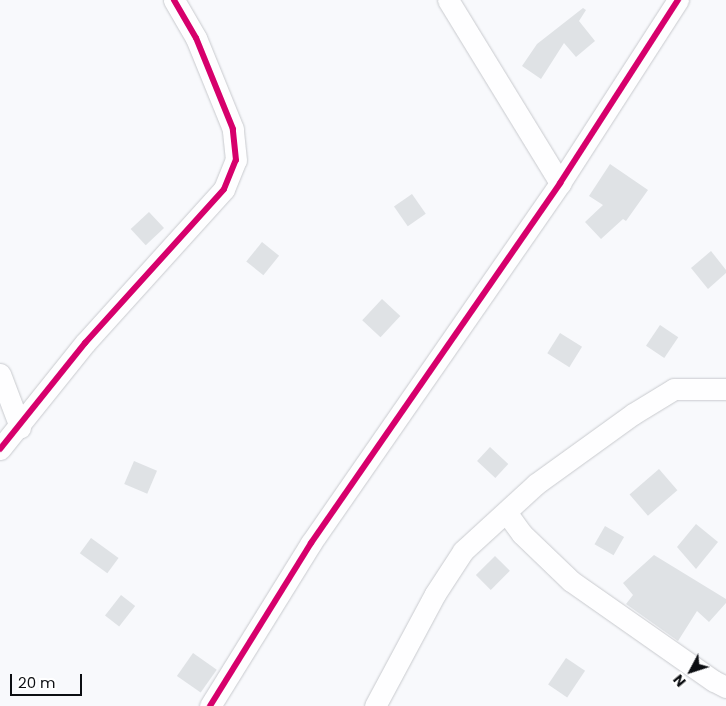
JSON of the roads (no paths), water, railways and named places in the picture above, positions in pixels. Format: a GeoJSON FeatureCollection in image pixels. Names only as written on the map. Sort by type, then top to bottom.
{"type":"FeatureCollection","features":[{"type":"Feature","properties":{"kind":"street"},"geometry":{"type":"LineString","coordinates":[[0,449],[20,427],[85,343],[224,188],[236,160],[233,129],[196,38],[174,0]]}},
{"type":"Feature","properties":{"kind":"street"},"geometry":{"type":"LineString","coordinates":[[448,0],[560,183]]}},
{"type":"Feature","properties":{"kind":"street"},"geometry":{"type":"LineString","coordinates":[[210,706],[311,543],[560,183],[678,0]]}},
{"type":"Feature","properties":{"kind":"street"},"geometry":{"type":"LineString","coordinates":[[0,374],[20,427]]}},
{"type":"Feature","properties":{"kind":"street"},"geometry":{"type":"LineString","coordinates":[[375,706],[436,594],[463,551],[536,484],[633,414],[674,390],[726,389]]}},
{"type":"Feature","properties":{"kind":"street"},"geometry":{"type":"LineString","coordinates":[[506,512],[528,541],[571,581],[726,687]]}}]}
